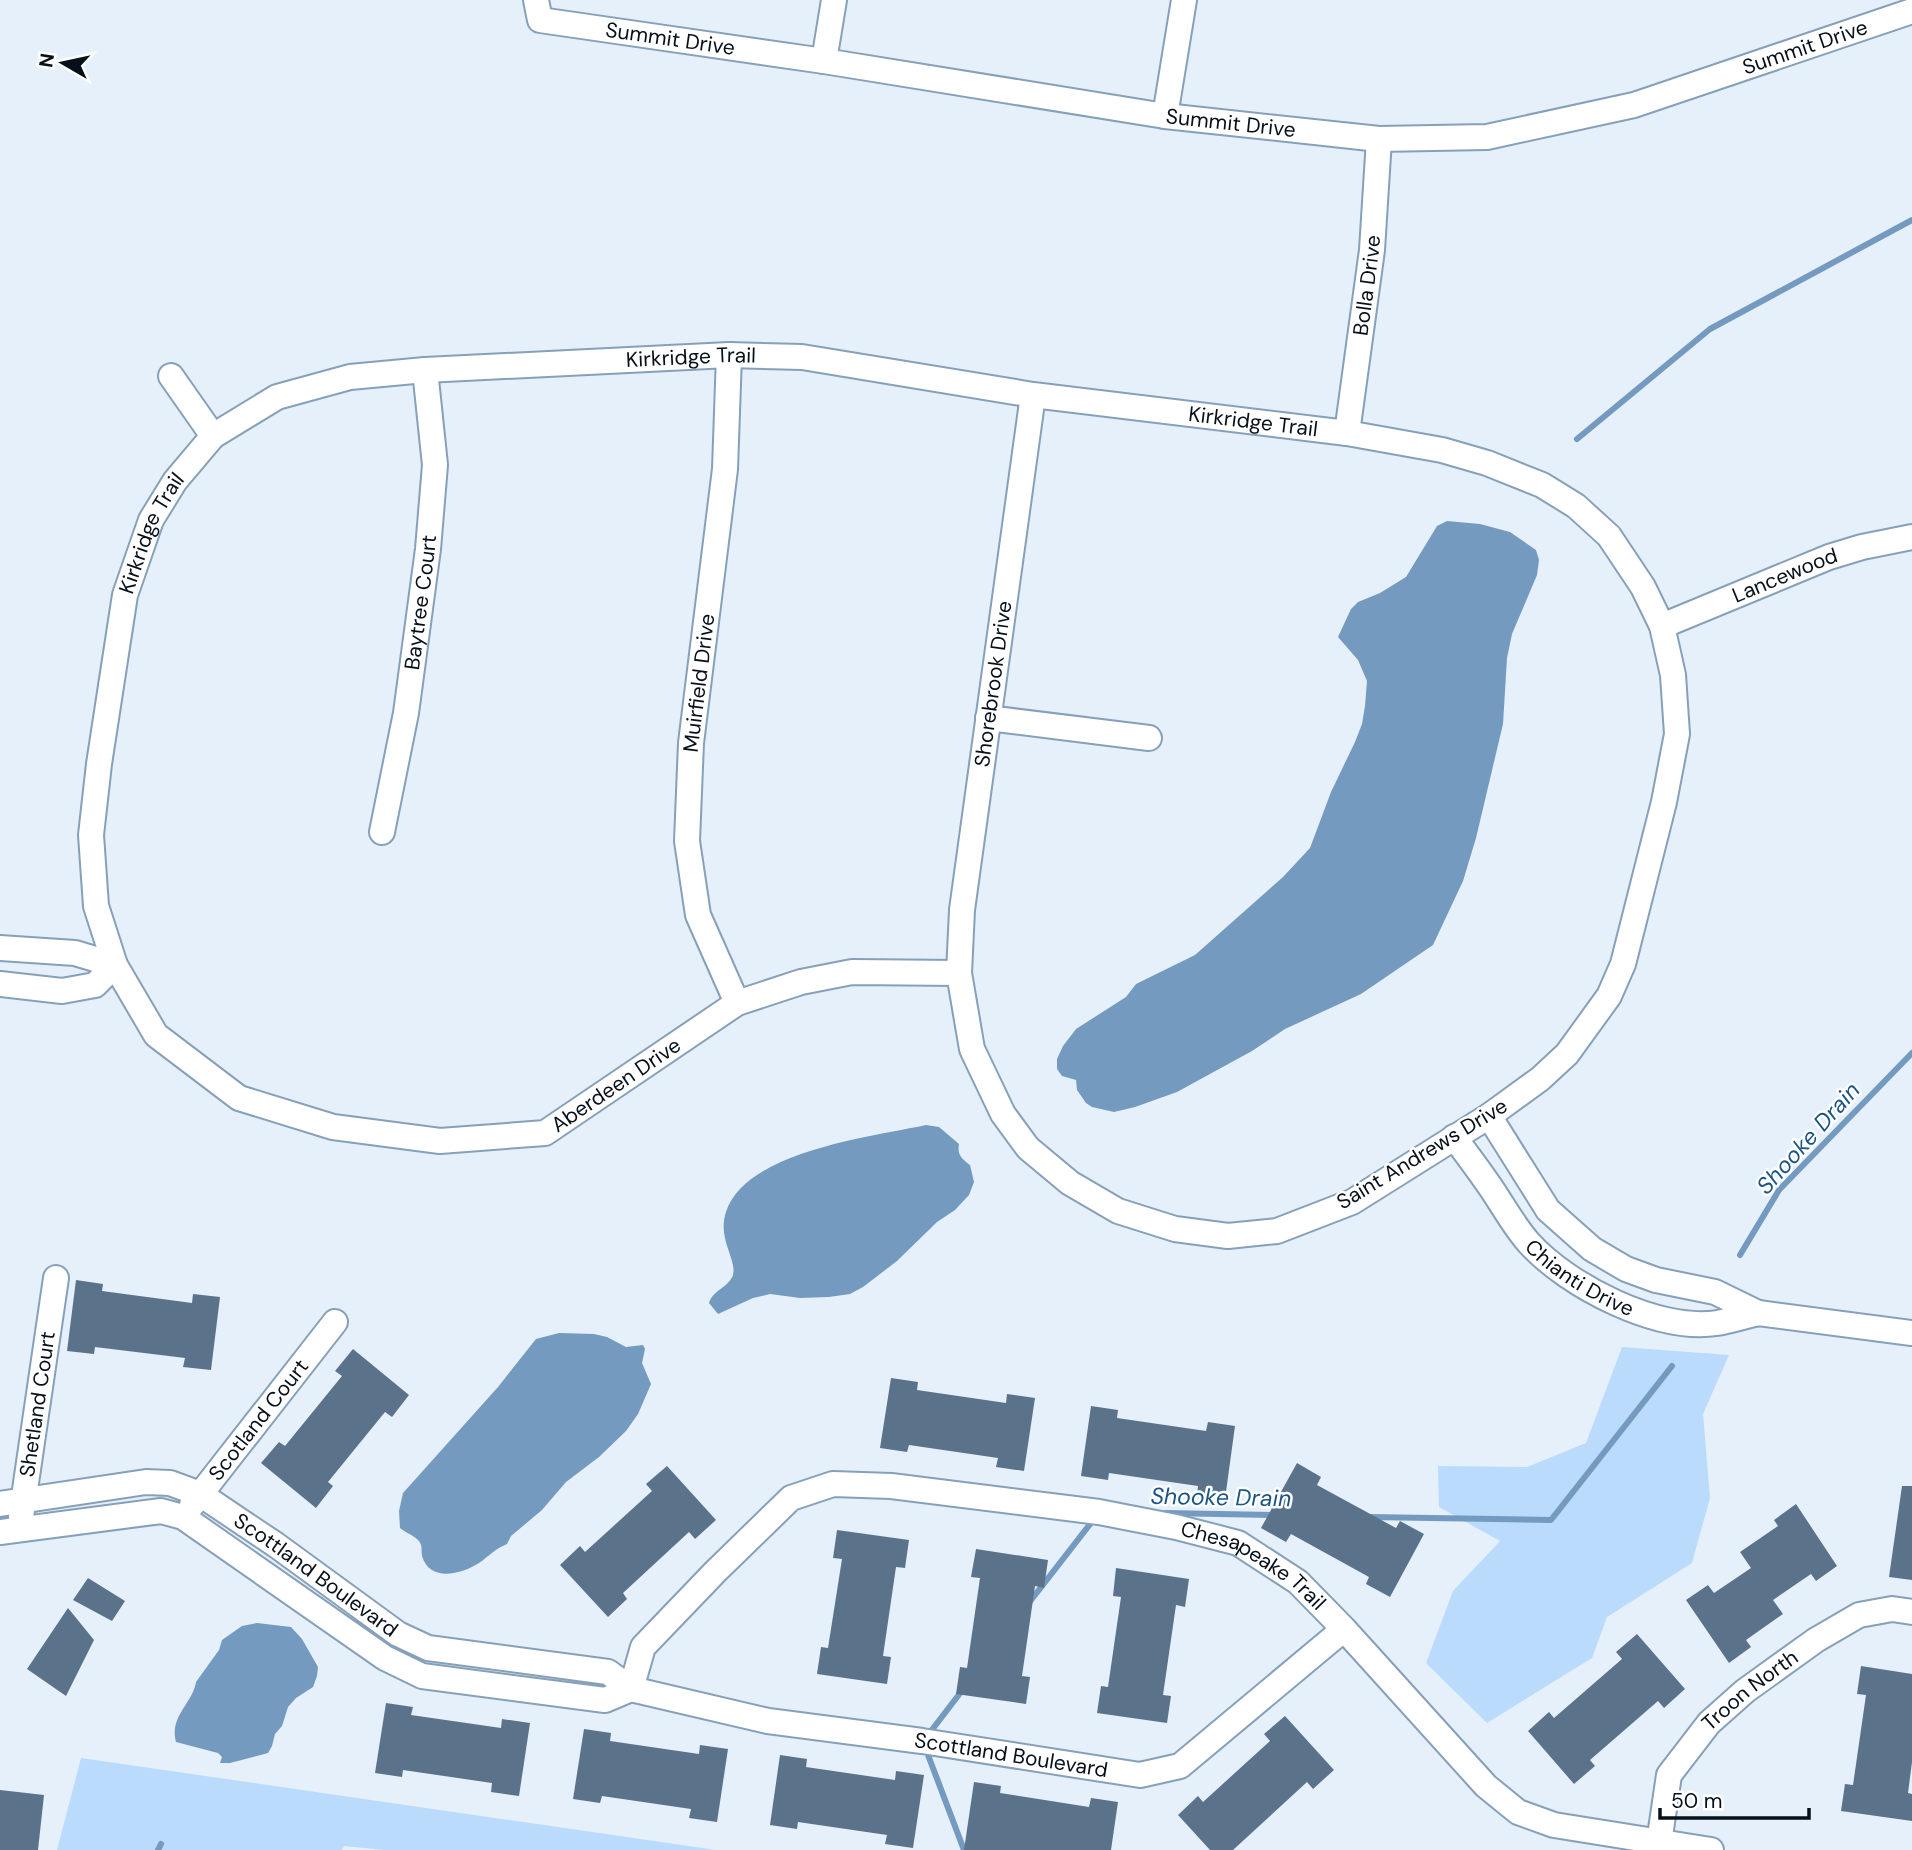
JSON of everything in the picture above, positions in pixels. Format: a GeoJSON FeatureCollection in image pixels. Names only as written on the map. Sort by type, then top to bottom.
{"type":"FeatureCollection","features":[{"type":"Feature","properties":{"kind":"street"},"geometry":{"type":"LineString","coordinates":[[824,61],[834,0]]}},
{"type":"Feature","properties":{"kind":"street"},"geometry":{"type":"LineString","coordinates":[[1165,116],[1184,0]]}},
{"type":"Feature","properties":{"kind":"street","name":"Summit Drive"},"geometry":{"type":"LineString","coordinates":[[538,10],[824,61],[1165,116],[1379,139],[1487,137],[1634,105],[1715,79],[1899,9]]}},
{"type":"Feature","properties":{"kind":"street","name":"Bolla Drive"},"geometry":{"type":"LineString","coordinates":[[1347,433],[1372,250],[1379,139]]}},
{"type":"Feature","properties":{"kind":"street","name":"Kirkridge Trail"},"geometry":{"type":"LineString","coordinates":[[115,965],[96,906],[91,835],[125,595],[151,520],[175,481],[213,436],[277,397],[350,377],[425,370],[729,355],[802,357],[1033,396],[1347,433],[1442,450],[1487,463],[1542,485],[1576,506],[1609,536],[1643,587],[1662,626]]}},
{"type":"Feature","properties":{"kind":"street","name":"Muirfield Drive"},"geometry":{"type":"LineString","coordinates":[[729,355],[725,469],[691,743],[687,841],[698,915],[737,1003]]}},
{"type":"Feature","properties":{"kind":"street","name":"Baytree Court"},"geometry":{"type":"LineString","coordinates":[[382,832],[406,713],[428,550],[435,465],[425,370]]}},
{"type":"Feature","properties":{"kind":"street"},"geometry":{"type":"LineString","coordinates":[[171,376],[213,436]]}},
{"type":"Feature","properties":{"kind":"street","name":"Shorebrook Drive"},"geometry":{"type":"LineString","coordinates":[[959,973],[962,910],[1033,396]]}},
{"type":"Feature","properties":{"kind":"street","name":"Lancewood"},"geometry":{"type":"LineString","coordinates":[[1662,626],[1829,557],[1912,537]]}},
{"type":"Feature","properties":{"kind":"street","name":"Saint Andrews Drive"},"geometry":{"type":"LineString","coordinates":[[959,973],[972,1049],[1003,1114],[1028,1148],[1070,1184],[1118,1211],[1175,1229],[1228,1236],[1277,1230],[1352,1202],[1489,1116],[1540,1079],[1567,1054],[1609,996],[1623,964],[1664,802],[1676,734],[1673,675],[1662,626]]}},
{"type":"Feature","properties":{"kind":"street"},"geometry":{"type":"LineString","coordinates":[[988,718],[1149,738]]}},
{"type":"Feature","properties":{"kind":"street"},"geometry":{"type":"LineString","coordinates":[[1,948],[75,953],[115,965],[95,985],[62,991],[0,984],[1,948]]}},
{"type":"Feature","properties":{"kind":"street","name":"Aberdeen Drive"},"geometry":{"type":"LineString","coordinates":[[115,965],[156,1035],[239,1098],[333,1127],[440,1141],[545,1133],[737,1003],[801,982],[852,972],[959,973]]}},
{"type":"Feature","properties":{"kind":"street","name":"Chianti Drive"},"geometry":{"type":"LineString","coordinates":[[1489,1116],[1548,1210],[1592,1249],[1626,1269],[1656,1280],[1715,1292],[1758,1313],[1912,1334]]}},
{"type":"Feature","properties":{"kind":"street","name":"Chianti Drive"},"geometry":{"type":"LineString","coordinates":[[1454,1138],[1511,1221],[1531,1245],[1595,1294],[1626,1307],[1686,1323],[1717,1323],[1758,1313]]}},
{"type":"Feature","properties":{"kind":"street"},"geometry":{"type":"LineString","coordinates":[[1573,1279],[1592,1249]]}},
{"type":"Feature","properties":{"kind":"street","name":"Shetland Court"},"geometry":{"type":"LineString","coordinates":[[9,1532],[12,1503],[56,1278]]}},
{"type":"Feature","properties":{"kind":"street","name":"Scotland Court"},"geometry":{"type":"LineString","coordinates":[[183,1517],[335,1322]]}},
{"type":"Feature","properties":{"kind":"street","name":"Scottland Boulevard"},"geometry":{"type":"LineString","coordinates":[[12,1503],[146,1482],[170,1483],[200,1494],[276,1545],[398,1634],[428,1648],[608,1672],[631,1689],[768,1721],[922,1741],[1140,1775],[1180,1766],[1344,1629]]}},
{"type":"Feature","properties":{"kind":"street","name":"Chesapeake Trail"},"geometry":{"type":"LineString","coordinates":[[631,1689],[643,1647],[715,1572],[791,1499],[833,1484],[891,1486],[1099,1512],[1176,1527],[1238,1544],[1298,1581],[1478,1778],[1518,1812],[1554,1825],[1711,1850]]}},
{"type":"Feature","properties":{"kind":"street","name":"Scottland Boulevard"},"geometry":{"type":"LineString","coordinates":[[9,1532],[161,1511],[183,1517],[385,1658],[422,1676],[605,1699],[631,1689]]}},
{"type":"Feature","properties":{"kind":"street","name":"Troon North"},"geometry":{"type":"LineString","coordinates":[[1660,1843],[1669,1775],[1709,1723],[1745,1691],[1816,1640],[1859,1615],[1892,1609],[1912,1612]]}},
{"type":"Feature","properties":{"kind":"street"},"geometry":{"type":"LineString","coordinates":[[385,1658],[398,1634]]}},
{"type":"Feature","properties":{"kind":"street"},"geometry":{"type":"LineString","coordinates":[[554,1694],[556,1665]]}},
{"type":"Feature","properties":{"kind":"shaded area"},"geometry":{"type":"Polygon","coordinates":[[[1447,521],[1480,524],[1510,532],[1536,550],[1539,560],[1537,575],[1512,634],[1507,658],[1503,724],[1476,838],[1463,881],[1433,945],[1361,994],[1285,1029],[1252,1051],[1177,1092],[1114,1112],[1092,1107],[1077,1090],[1076,1080],[1062,1076],[1057,1069],[1057,1059],[1063,1046],[1076,1029],[1126,997],[1136,984],[1195,955],[1283,877],[1310,848],[1331,792],[1362,724],[1365,706],[1367,681],[1358,660],[1338,637],[1351,609],[1358,602],[1380,593],[1406,577],[1437,526],[1447,521]]]}},
{"type":"Feature","properties":{"kind":"shaded area"},"geometry":{"type":"Polygon","coordinates":[[[926,1125],[939,1127],[959,1144],[961,1156],[970,1165],[974,1182],[969,1195],[955,1210],[937,1222],[897,1261],[850,1294],[800,1298],[770,1294],[753,1298],[718,1314],[709,1303],[733,1275],[724,1222],[726,1212],[738,1191],[758,1174],[813,1150],[926,1125]]]}},
{"type":"Feature","properties":{"kind":"shaded area"},"geometry":{"type":"Polygon","coordinates":[[[559,1333],[594,1334],[607,1337],[626,1347],[643,1345],[645,1349],[642,1363],[651,1384],[638,1414],[626,1431],[599,1457],[566,1482],[542,1510],[511,1536],[507,1544],[479,1563],[456,1573],[439,1573],[432,1570],[422,1556],[420,1542],[400,1528],[399,1511],[403,1493],[498,1387],[536,1339],[559,1333]]]}},
{"type":"Feature","properties":{"kind":"shaded area"},"geometry":{"type":"Polygon","coordinates":[[[1622,1347],[1729,1355],[1703,1414],[1710,1498],[1692,1563],[1607,1617],[1592,1658],[1487,1723],[1426,1663],[1453,1591],[1500,1541],[1439,1507],[1438,1466],[1527,1467],[1586,1443],[1622,1347]]]}},
{"type":"Feature","properties":{"kind":"shaded area"},"geometry":{"type":"Polygon","coordinates":[[[257,1623],[291,1627],[302,1639],[318,1667],[317,1676],[313,1687],[288,1707],[268,1753],[220,1763],[222,1757],[218,1753],[176,1742],[178,1717],[196,1682],[219,1650],[222,1640],[242,1626],[257,1623]]]}},
{"type":"Feature","properties":{"kind":"shaded area"},"geometry":{"type":"Polygon","coordinates":[[[81,1758],[716,1850],[384,1850],[344,1846],[342,1850],[57,1850],[81,1758]]]}},
{"type":"Feature","properties":{"kind":"building"},"geometry":{"type":"Polygon","coordinates":[[[76,1280],[103,1284],[102,1291],[192,1303],[193,1294],[220,1297],[211,1370],[183,1367],[185,1358],[95,1347],[94,1354],[67,1351],[76,1280]]]}},
{"type":"Feature","properties":{"kind":"building"},"geometry":{"type":"Polygon","coordinates":[[[353,1349],[409,1395],[392,1417],[385,1412],[328,1482],[333,1486],[316,1508],[261,1463],[279,1442],[285,1446],[342,1376],[335,1371],[353,1349]]]}},
{"type":"Feature","properties":{"kind":"building"},"geometry":{"type":"Polygon","coordinates":[[[891,1378],[918,1382],[917,1390],[1006,1403],[1007,1394],[1035,1398],[1024,1471],[996,1467],[998,1458],[909,1445],[907,1452],[880,1448],[891,1378]]]}},
{"type":"Feature","properties":{"kind":"building"},"geometry":{"type":"Polygon","coordinates":[[[1091,1406],[1118,1410],[1117,1418],[1206,1431],[1208,1422],[1235,1426],[1225,1499],[1197,1495],[1198,1486],[1109,1473],[1108,1480],[1081,1476],[1091,1406]]]}},
{"type":"Feature","properties":{"kind":"building"},"geometry":{"type":"Polygon","coordinates":[[[1297,1463],[1321,1477],[1317,1485],[1396,1528],[1400,1521],[1424,1534],[1390,1597],[1366,1584],[1369,1577],[1291,1534],[1286,1542],[1261,1528],[1297,1463]]]}},
{"type":"Feature","properties":{"kind":"building"},"geometry":{"type":"Polygon","coordinates":[[[667,1466],[716,1520],[695,1539],[689,1532],[623,1593],[627,1599],[608,1617],[560,1565],[580,1546],[585,1552],[652,1491],[646,1484],[667,1466]]]}},
{"type":"Feature","properties":{"kind":"building"},"geometry":{"type":"Polygon","coordinates":[[[1902,1486],[1912,1486],[1912,1580],[1889,1577],[1902,1486]]]}},
{"type":"Feature","properties":{"kind":"building"},"geometry":{"type":"Polygon","coordinates":[[[1796,1504],[1837,1566],[1816,1581],[1811,1574],[1773,1600],[1783,1614],[1746,1640],[1751,1647],[1729,1663],[1686,1600],[1708,1585],[1714,1593],[1751,1568],[1740,1552],[1778,1526],[1774,1520],[1796,1504]]]}},
{"type":"Feature","properties":{"kind":"building"},"geometry":{"type":"Polygon","coordinates":[[[837,1530],[909,1540],[905,1568],[896,1567],[883,1656],[891,1657],[887,1684],[817,1674],[821,1647],[828,1648],[842,1559],[833,1558],[837,1530]]]}},
{"type":"Feature","properties":{"kind":"building"},"geometry":{"type":"Polygon","coordinates":[[[976,1549],[1048,1560],[1044,1588],[1035,1586],[1022,1676],[1030,1677],[1026,1704],[956,1694],[960,1667],[967,1668],[980,1578],[971,1577],[976,1549]]]}},
{"type":"Feature","properties":{"kind":"building"},"geometry":{"type":"Polygon","coordinates":[[[1116,1568],[1189,1579],[1185,1607],[1176,1605],[1163,1695],[1171,1696],[1167,1723],[1097,1713],[1101,1686],[1108,1687],[1121,1597],[1113,1596],[1116,1568]]]}},
{"type":"Feature","properties":{"kind":"building"},"geometry":{"type":"Polygon","coordinates":[[[88,1578],[125,1601],[112,1621],[73,1600],[88,1578]]]}},
{"type":"Feature","properties":{"kind":"building"},"geometry":{"type":"Polygon","coordinates":[[[68,1608],[94,1640],[66,1696],[27,1669],[68,1608]]]}},
{"type":"Feature","properties":{"kind":"building"},"geometry":{"type":"Polygon","coordinates":[[[1637,1634],[1685,1689],[1664,1708],[1658,1701],[1590,1760],[1595,1766],[1574,1784],[1528,1731],[1549,1712],[1554,1718],[1622,1659],[1616,1652],[1637,1634]]]}},
{"type":"Feature","properties":{"kind":"building"},"geometry":{"type":"Polygon","coordinates":[[[1861,1666],[1912,1674],[1912,1762],[1908,1793],[1912,1794],[1912,1821],[1841,1811],[1845,1784],[1853,1785],[1866,1695],[1857,1694],[1861,1666]]]}},
{"type":"Feature","properties":{"kind":"building"},"geometry":{"type":"Polygon","coordinates":[[[386,1703],[413,1707],[411,1715],[501,1728],[502,1719],[530,1723],[519,1796],[491,1792],[492,1783],[403,1770],[402,1777],[375,1773],[386,1703]]]}},
{"type":"Feature","properties":{"kind":"building"},"geometry":{"type":"Polygon","coordinates":[[[1285,1716],[1334,1770],[1313,1789],[1307,1782],[1233,1850],[1210,1850],[1178,1815],[1198,1796],[1203,1802],[1270,1741],[1264,1734],[1285,1716]]]}},
{"type":"Feature","properties":{"kind":"building"},"geometry":{"type":"Polygon","coordinates":[[[584,1729],[611,1733],[610,1741],[699,1754],[700,1745],[728,1749],[717,1822],[689,1818],[691,1809],[602,1796],[600,1803],[573,1799],[584,1729]]]}},
{"type":"Feature","properties":{"kind":"building"},"geometry":{"type":"Polygon","coordinates":[[[780,1755],[807,1759],[806,1767],[895,1780],[896,1771],[924,1775],[913,1848],[885,1844],[887,1835],[798,1822],[797,1829],[770,1825],[780,1755]]]}},
{"type":"Feature","properties":{"kind":"building"},"geometry":{"type":"Polygon","coordinates":[[[974,1782],[1001,1786],[1000,1793],[1089,1807],[1091,1798],[1118,1802],[1111,1850],[964,1850],[974,1782]]]}},
{"type":"Feature","properties":{"kind":"building"},"geometry":{"type":"Polygon","coordinates":[[[0,1790],[44,1795],[38,1850],[0,1850],[0,1790]]]}},
{"type":"Feature","properties":{"kind":"waterway"},"geometry":{"type":"LineString","coordinates":[[1577,439],[1710,329],[1912,220]]}},
{"type":"Feature","properties":{"kind":"waterway","name":"Shooke Drain"},"geometry":{"type":"LineString","coordinates":[[1740,1255],[1779,1190],[1912,1053]]}},
{"type":"Feature","properties":{"kind":"waterway","name":"Shooke Drain"},"geometry":{"type":"LineString","coordinates":[[1368,1517],[1551,1520],[1672,1366]]}},
{"type":"Feature","properties":{"kind":"waterway","name":"Shooke Drain"},"geometry":{"type":"LineString","coordinates":[[1165,1513],[1277,1515]]}},
{"type":"Feature","properties":{"kind":"waterway","name":"Shooke Drain"},"geometry":{"type":"LineString","coordinates":[[1028,1604],[1094,1519]]}},
{"type":"Feature","properties":{"kind":"waterway","name":"Shooke Drain"},"geometry":{"type":"LineString","coordinates":[[928,1735],[964,1688]]}},
{"type":"Feature","properties":{"kind":"waterway","name":"Shooke Drain"},"geometry":{"type":"LineString","coordinates":[[925,1747],[964,1850]]}},
{"type":"Feature","properties":{"kind":"waterway"},"geometry":{"type":"LineString","coordinates":[[158,1850],[161,1844]]}}]}
